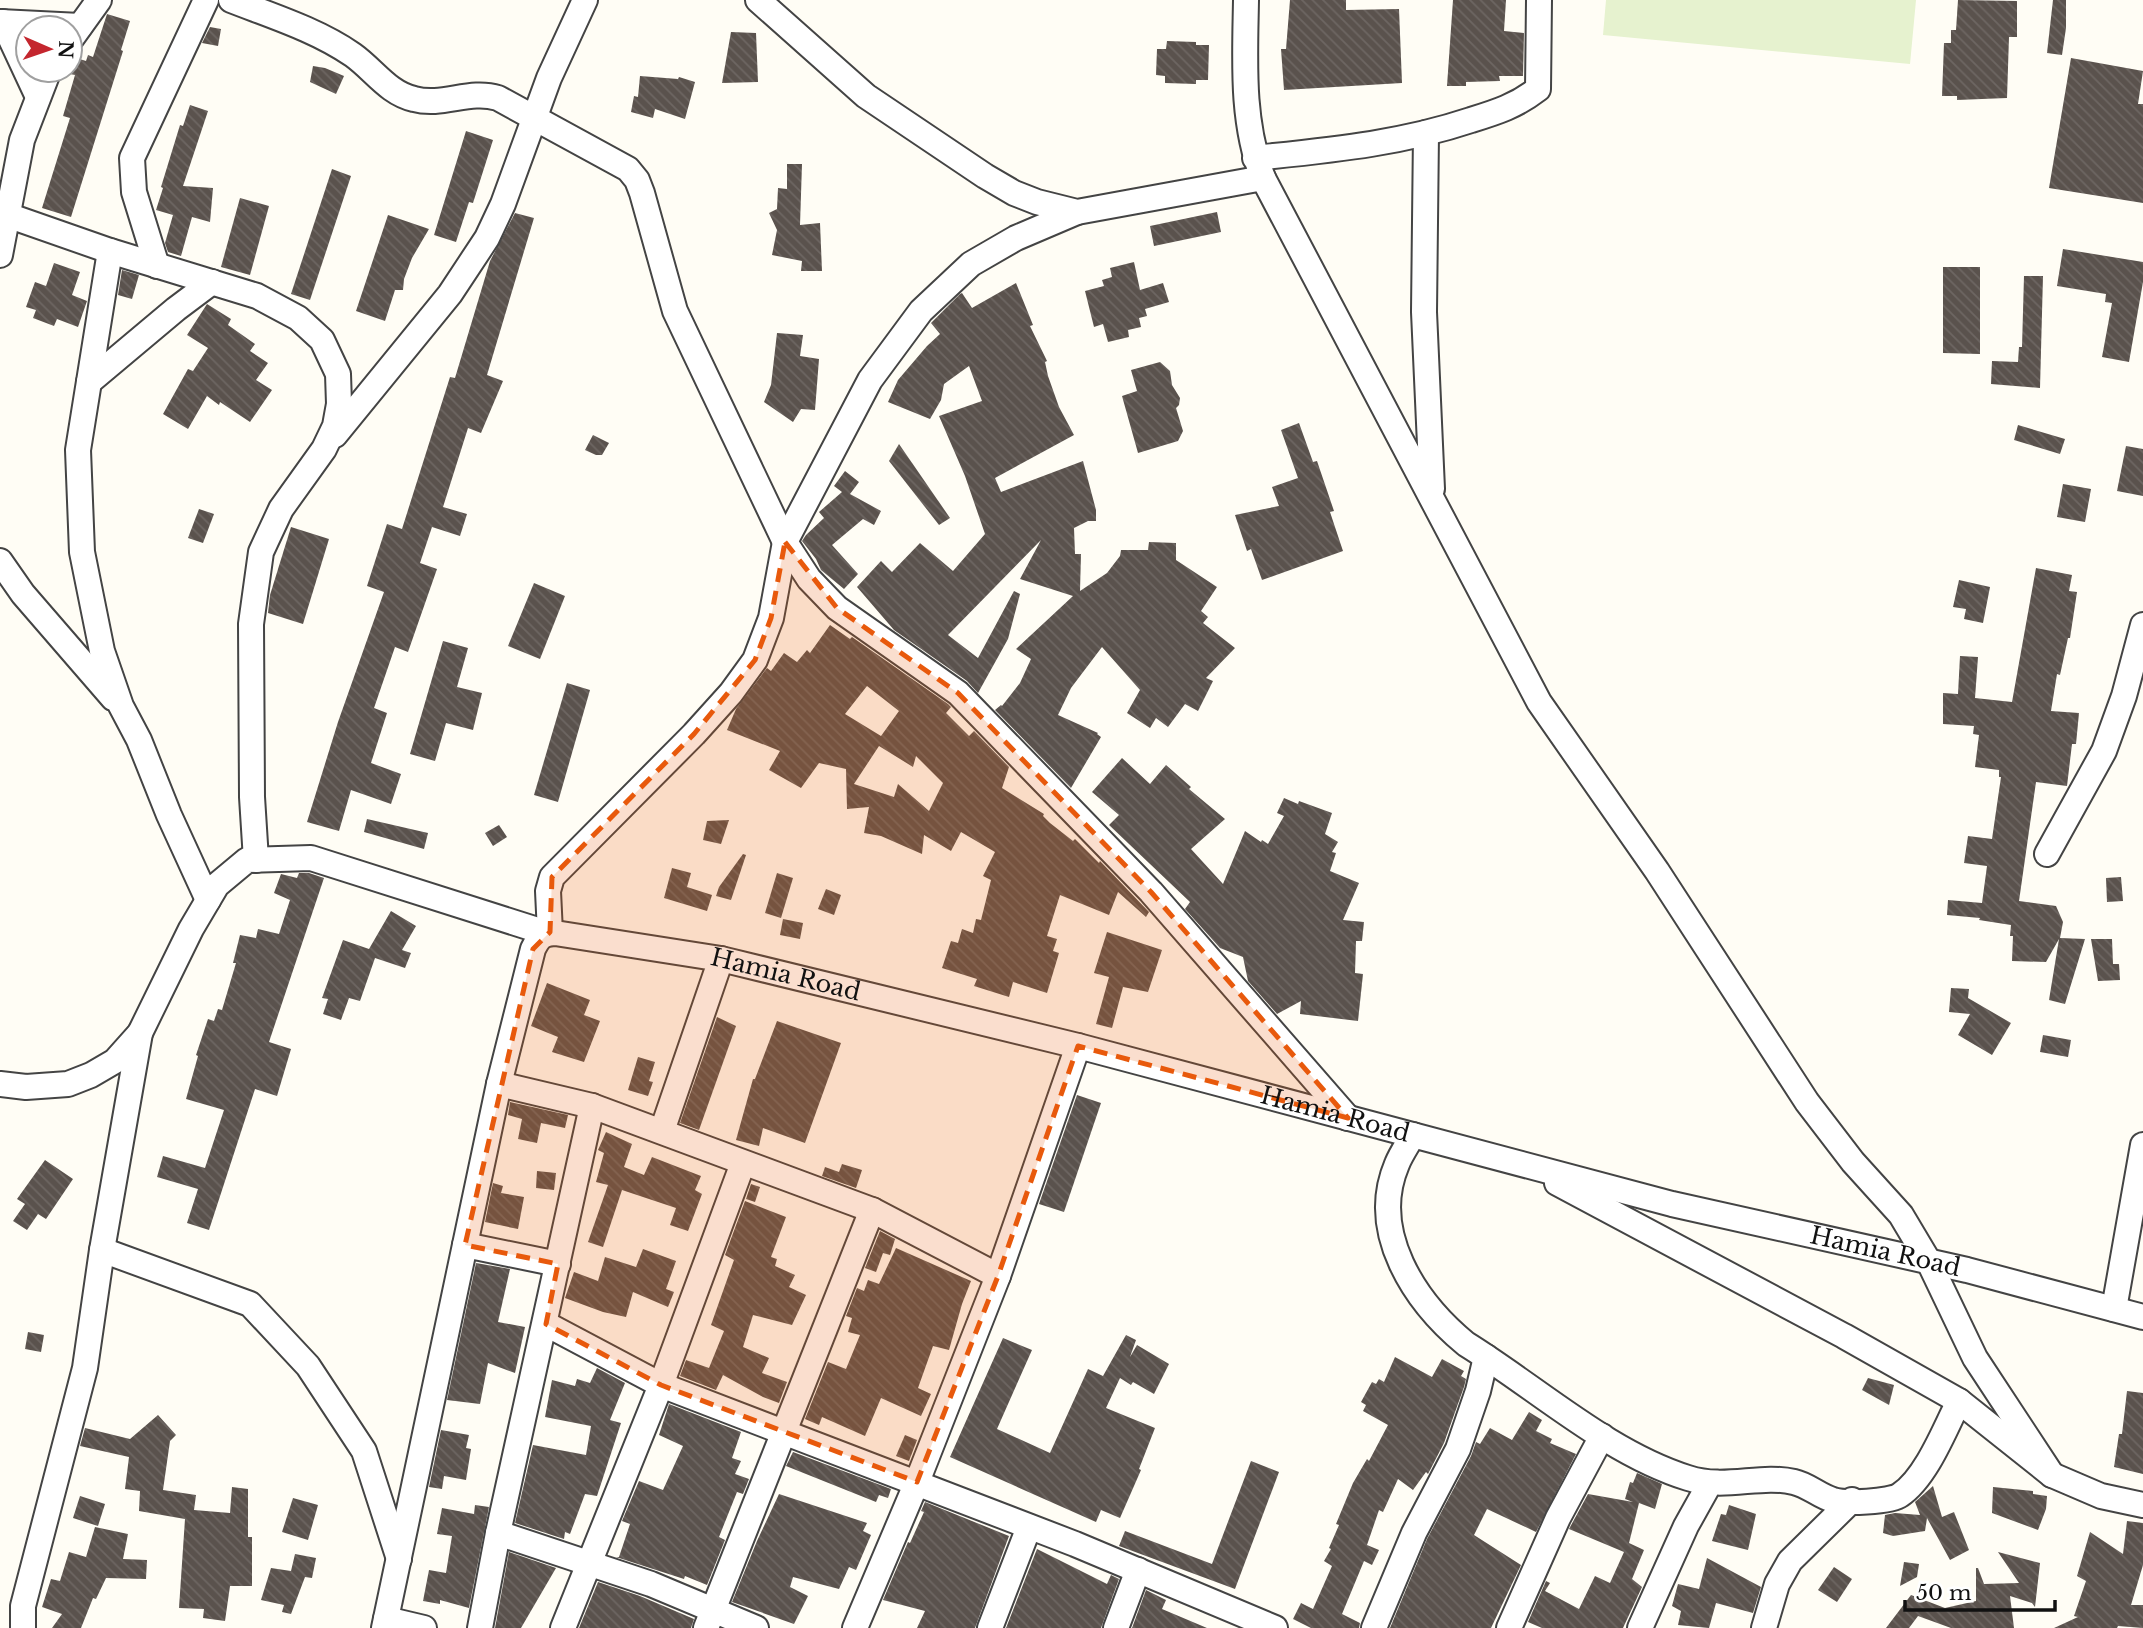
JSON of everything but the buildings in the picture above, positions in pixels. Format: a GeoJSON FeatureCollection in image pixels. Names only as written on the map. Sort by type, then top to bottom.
{"type":"FeatureCollection","features":[{"type":"Feature","properties":{"kind":"street"},"geometry":{"type":"LineString","coordinates":[[84,21],[99,0]]}},
{"type":"Feature","properties":{"kind":"street"},"geometry":{"type":"LineString","coordinates":[[157,266],[134,192],[132,158],[206,0]]}},
{"type":"Feature","properties":{"kind":"street"},"geometry":{"type":"LineString","coordinates":[[231,0],[294,24],[354,56],[388,86],[412,99],[436,102],[468,94],[485,94],[498,98],[628,169],[637,180],[675,311],[785,542],[809,579],[837,608],[958,693],[1151,892],[1348,1118]]}},
{"type":"Feature","properties":{"kind":"street"},"geometry":{"type":"LineString","coordinates":[[0,1084],[26,1087],[68,1084],[116,1061],[140,1033],[191,929],[217,885],[247,860],[256,860],[252,797],[251,624],[261,552],[281,509],[324,450],[469,268],[487,238],[503,204],[549,78],[585,0]]}},
{"type":"Feature","properties":{"kind":"street"},"geometry":{"type":"LineString","coordinates":[[758,0],[866,96],[975,169],[1014,193],[1077,212]]}},
{"type":"Feature","properties":{"kind":"street"},"geometry":{"type":"LineString","coordinates":[[1246,0],[1245,106],[1259,168],[1539,702],[1657,871],[1808,1102],[1853,1162],[1901,1215],[1929,1262],[1975,1358],[2052,1475]]}},
{"type":"Feature","properties":{"kind":"street"},"geometry":{"type":"LineString","coordinates":[[424,1628],[385,1624],[499,1084],[543,938],[552,877],[694,734],[732,693],[755,660],[771,618],[785,542],[870,380],[921,311],[971,264],[1016,238],[1077,212],[1259,168],[1426,133],[1518,104],[1538,89],[1539,0]]}},
{"type":"Feature","properties":{"kind":"street"},"geometry":{"type":"LineString","coordinates":[[2,22],[38,97]]}},
{"type":"Feature","properties":{"kind":"street"},"geometry":{"type":"LineString","coordinates":[[0,255],[22,141],[43,84]]}},
{"type":"Feature","properties":{"kind":"street"},"geometry":{"type":"LineString","coordinates":[[1426,133],[1424,312],[1432,496]]}},
{"type":"Feature","properties":{"kind":"street"},"geometry":{"type":"LineString","coordinates":[[7,215],[110,251],[257,296],[298,318],[322,340],[338,374],[340,404],[335,426],[324,450]]}},
{"type":"Feature","properties":{"kind":"street"},"geometry":{"type":"LineString","coordinates":[[110,251],[78,450],[82,552],[102,651],[121,706],[139,740],[169,815],[208,900]]}},
{"type":"Feature","properties":{"kind":"street"},"geometry":{"type":"LineString","coordinates":[[89,382],[212,282]]}},
{"type":"Feature","properties":{"kind":"street"},"geometry":{"type":"LineString","coordinates":[[0,561],[55,633],[121,706]]}},
{"type":"Feature","properties":{"kind":"street"},"geometry":{"type":"LineString","coordinates":[[2047,853],[2104,751],[2124,696],[2143,625]]}},
{"type":"Feature","properties":{"kind":"street","name":"Hamia Road"},"geometry":{"type":"LineString","coordinates":[[256,860],[311,858],[543,938],[721,959],[1078,1046],[1672,1204],[1929,1262],[2143,1317]]}},
{"type":"Feature","properties":{"kind":"street"},"geometry":{"type":"LineString","coordinates":[[662,1131],[721,959]]}},
{"type":"Feature","properties":{"kind":"street"},"geometry":{"type":"LineString","coordinates":[[23,1628],[23,1606],[85,1368],[102,1250],[140,1033]]}},
{"type":"Feature","properties":{"kind":"street"},"geometry":{"type":"LineString","coordinates":[[855,1628],[998,1276],[1078,1046]]}},
{"type":"Feature","properties":{"kind":"street"},"geometry":{"type":"LineString","coordinates":[[499,1084],[592,1106],[872,1210],[998,1276]]}},
{"type":"Feature","properties":{"kind":"street"},"geometry":{"type":"LineString","coordinates":[[480,1628],[498,1533],[592,1106]]}},
{"type":"Feature","properties":{"kind":"street"},"geometry":{"type":"LineString","coordinates":[[1413,1135],[1397,1163],[1391,1184],[1389,1223],[1404,1269],[1425,1304],[1445,1327],[1486,1357],[1602,1436],[1664,1469],[1689,1479],[1710,1483],[1794,1482],[1841,1502],[1886,1501],[1899,1496],[1914,1482],[1959,1401]]}},
{"type":"Feature","properties":{"kind":"street"},"geometry":{"type":"LineString","coordinates":[[2114,1309],[2143,1145]]}},
{"type":"Feature","properties":{"kind":"street"},"geometry":{"type":"LineString","coordinates":[[563,1628],[661,1385],[743,1163]]}},
{"type":"Feature","properties":{"kind":"street"},"geometry":{"type":"LineString","coordinates":[[1519,1163],[1844,1336],[1959,1401],[2052,1475],[2101,1496],[2143,1505]]}},
{"type":"Feature","properties":{"kind":"street"},"geometry":{"type":"LineString","coordinates":[[710,1619],[872,1210]]}},
{"type":"Feature","properties":{"kind":"street"},"geometry":{"type":"LineString","coordinates":[[465,1245],[558,1264]]}},
{"type":"Feature","properties":{"kind":"street"},"geometry":{"type":"LineString","coordinates":[[102,1250],[250,1304],[307,1366],[365,1451],[399,1560]]}},
{"type":"Feature","properties":{"kind":"street"},"geometry":{"type":"LineString","coordinates":[[546,1324],[661,1385],[1139,1570],[1262,1626]]}},
{"type":"Feature","properties":{"kind":"street"},"geometry":{"type":"LineString","coordinates":[[1374,1628],[1414,1533],[1458,1449],[1478,1391],[1486,1357]]}},
{"type":"Feature","properties":{"kind":"street"},"geometry":{"type":"LineString","coordinates":[[1509,1628],[1558,1518],[1602,1436]]}},
{"type":"Feature","properties":{"kind":"street"},"geometry":{"type":"LineString","coordinates":[[1640,1628],[1686,1526],[1710,1483]]}},
{"type":"Feature","properties":{"kind":"street"},"geometry":{"type":"LineString","coordinates":[[1764,1628],[1777,1584],[1790,1561],[1853,1500]]}},
{"type":"Feature","properties":{"kind":"street"},"geometry":{"type":"LineString","coordinates":[[990,1628],[1029,1527]]}},
{"type":"Feature","properties":{"kind":"street"},"geometry":{"type":"LineString","coordinates":[[498,1533],[588,1562],[710,1619],[756,1628]]}},
{"type":"Feature","properties":{"kind":"street"},"geometry":{"type":"LineString","coordinates":[[1116,1628],[1139,1570]]}},
{"type":"Feature","properties":{"kind":"highlighted area"},"geometry":{"type":"Polygon","coordinates":[[[785,542],[837,608],[958,693],[1151,892],[1348,1118],[1078,1046],[998,1276],[917,1482],[661,1385],[546,1324],[558,1264],[465,1245],[533,949],[550,932],[552,877],[694,734],[755,660],[771,618],[785,542]]]}},
{"type":"Feature","properties":{"kind":"green space"},"geometry":{"type":"Polygon","coordinates":[[[1606,0],[1916,0],[1910,64],[1603,35],[1606,0]]]}}]}
